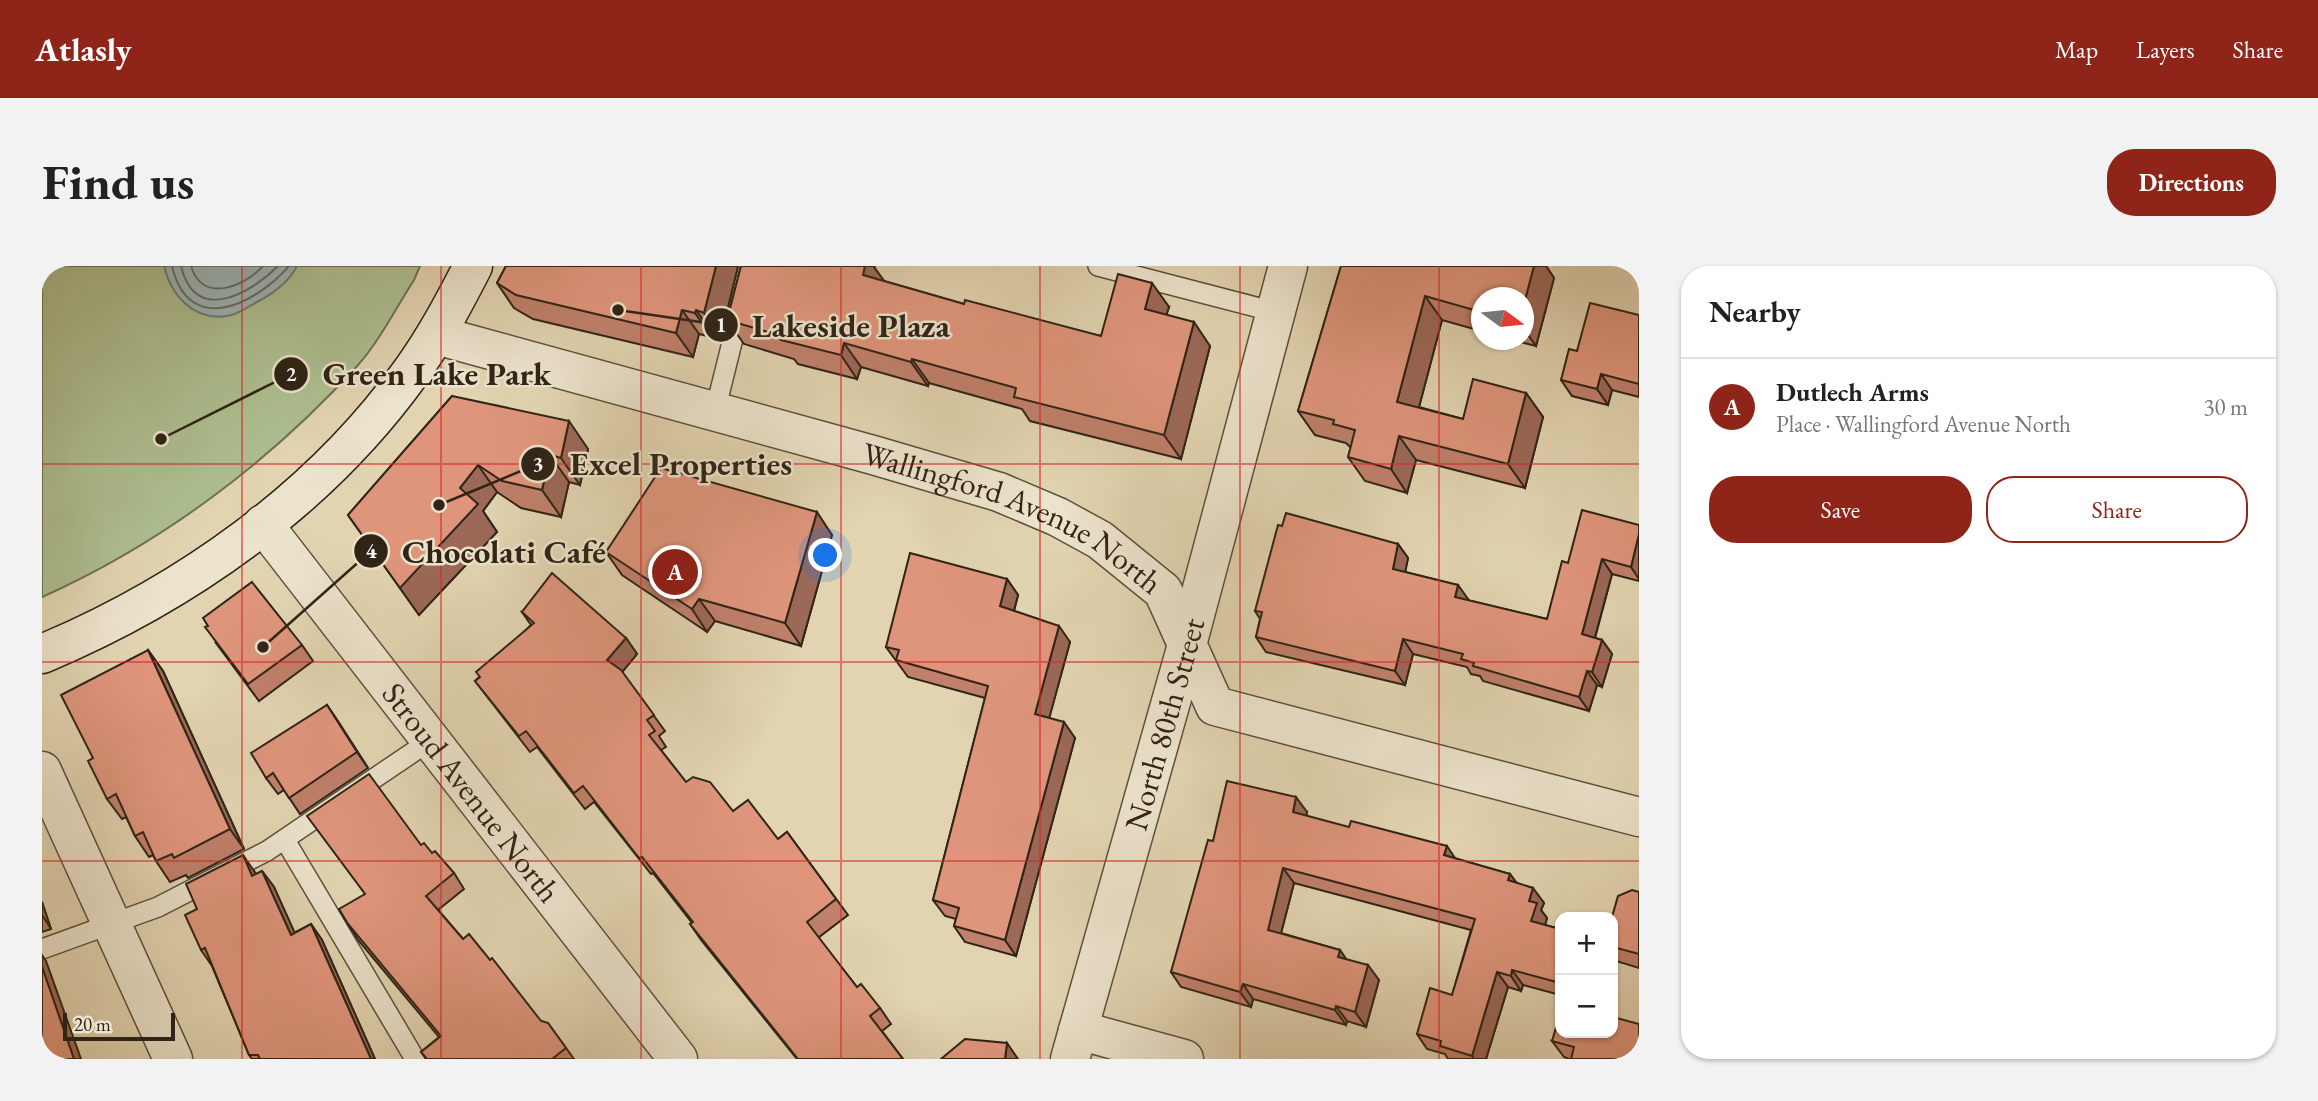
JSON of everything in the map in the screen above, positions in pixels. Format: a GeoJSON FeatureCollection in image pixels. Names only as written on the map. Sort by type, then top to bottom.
{"type":"FeatureCollection","features":[{"type":"Feature","properties":{"kind":"street"},"geometry":{"type":"LineString","coordinates":[[42,654],[141,608],[217,559],[263,524],[341,454],[371,422],[436,335],[472,266]]}},
{"type":"Feature","properties":{"kind":"street","name":"North 80th Street"},"geometry":{"type":"LineString","coordinates":[[1074,1044],[1187,645],[1288,266]]}},
{"type":"Feature","properties":{"kind":"street","name":"Wallingford Avenue North"},"geometry":{"type":"LineString","coordinates":[[436,335],[999,492],[1058,517],[1100,540],[1163,591],[1215,706],[1639,817]]}},
{"type":"Feature","properties":{"kind":"street","name":"Stroud Avenue North"},"geometry":{"type":"LineString","coordinates":[[263,524],[678,1059]]}},
{"type":"Feature","properties":{"kind":"street"},"geometry":{"type":"LineString","coordinates":[[42,771],[173,1059]]}},
{"type":"Feature","properties":{"kind":"street"},"geometry":{"type":"LineString","coordinates":[[1074,1044],[1184,1059]]}},
{"type":"Feature","properties":{"kind":"lane"},"geometry":{"type":"LineString","coordinates":[[715,411],[751,266]]}},
{"type":"Feature","properties":{"kind":"lane"},"geometry":{"type":"LineString","coordinates":[[1098,266],[1275,312]]}},
{"type":"Feature","properties":{"kind":"lane"},"geometry":{"type":"LineString","coordinates":[[42,949],[158,907],[285,840],[431,740]]}},
{"type":"Feature","properties":{"kind":"lane"},"geometry":{"type":"LineString","coordinates":[[285,840],[308,873],[415,1059]]}},
{"type":"Feature","properties":{"kind":"green space"},"geometry":{"type":"Polygon","coordinates":[[[42,266],[420,266],[381,335],[366,355],[288,435],[212,498],[171,526],[86,576],[42,597],[42,266]]]}},
{"type":"Feature","properties":{"kind":"water"},"geometry":{"type":"Polygon","coordinates":[[[164,266],[297,266],[285,282],[263,299],[234,314],[215,316],[194,310],[185,304],[172,287],[164,266]]]}},
{"type":"Feature","properties":{"kind":"building"},"geometry":{"type":"Polygon","coordinates":[[[506,266],[716,266],[704,313],[682,310],[676,333],[516,295],[497,283],[506,266]]]}},
{"type":"Feature","properties":{"kind":"building"},"geometry":{"type":"Polygon","coordinates":[[[741,266],[865,266],[863,275],[964,304],[965,300],[1101,336],[1118,274],[1152,283],[1145,309],[1194,322],[1164,435],[1014,397],[1016,388],[912,359],[911,362],[844,343],[841,355],[781,340],[782,336],[727,320],[741,266]]]}},
{"type":"Feature","properties":{"kind":"building"},"geometry":{"type":"Polygon","coordinates":[[[1341,266],[1534,266],[1528,287],[1471,287],[1471,309],[1425,296],[1397,402],[1463,419],[1473,379],[1526,393],[1508,464],[1399,436],[1391,469],[1348,457],[1355,430],[1333,424],[1334,420],[1298,411],[1341,266]]]}},
{"type":"Feature","properties":{"kind":"building"},"geometry":{"type":"Polygon","coordinates":[[[1590,303],[1639,315],[1639,384],[1601,374],[1597,389],[1561,380],[1569,349],[1577,351],[1590,303]]]}},
{"type":"Feature","properties":{"kind":"building"},"geometry":{"type":"Polygon","coordinates":[[[452,396],[569,421],[561,458],[550,455],[542,490],[502,481],[478,465],[460,488],[478,504],[400,588],[348,515],[452,396]]]}},
{"type":"Feature","properties":{"kind":"building"},"geometry":{"type":"Polygon","coordinates":[[[661,468],[817,512],[785,623],[699,599],[692,609],[606,552],[661,468]]]}},
{"type":"Feature","properties":{"kind":"building"},"geometry":{"type":"Polygon","coordinates":[[[1582,510],[1639,525],[1639,534],[1631,567],[1602,559],[1582,634],[1602,640],[1592,672],[1587,671],[1579,697],[1473,666],[1474,663],[1461,659],[1463,654],[1403,639],[1395,671],[1256,637],[1262,612],[1255,611],[1278,525],[1282,526],[1286,513],[1398,544],[1393,569],[1458,585],[1455,597],[1547,619],[1562,561],[1568,563],[1582,510]]]}},
{"type":"Feature","properties":{"kind":"building"},"geometry":{"type":"Polygon","coordinates":[[[910,553],[1007,579],[1000,606],[1059,626],[1035,714],[1064,722],[1005,940],[954,926],[959,908],[933,900],[988,686],[896,660],[899,650],[886,647],[910,553]]]}},
{"type":"Feature","properties":{"kind":"building"},"geometry":{"type":"Polygon","coordinates":[[[552,573],[626,638],[607,660],[621,670],[654,715],[647,720],[655,731],[649,735],[686,782],[693,777],[710,782],[733,811],[748,800],[778,839],[787,832],[836,899],[807,922],[857,987],[861,984],[880,1008],[870,1016],[903,1059],[798,1059],[690,924],[693,922],[642,857],[639,858],[583,786],[574,793],[526,731],[519,736],[475,681],[480,677],[476,672],[534,623],[522,612],[552,573]]]}},
{"type":"Feature","properties":{"kind":"building"},"geometry":{"type":"Polygon","coordinates":[[[252,582],[302,645],[248,684],[205,627],[208,626],[203,618],[252,582]]]}},
{"type":"Feature","properties":{"kind":"building"},"geometry":{"type":"Polygon","coordinates":[[[148,650],[230,829],[174,858],[172,854],[156,861],[143,832],[135,836],[116,794],[107,799],[88,761],[93,758],[61,695],[148,650]]]}},
{"type":"Feature","properties":{"kind":"building"},"geometry":{"type":"Polygon","coordinates":[[[327,705],[357,752],[289,798],[273,773],[266,778],[251,753],[327,705]]]}},
{"type":"Feature","properties":{"kind":"building"},"geometry":{"type":"Polygon","coordinates":[[[369,774],[421,845],[424,843],[432,853],[435,851],[454,873],[426,896],[463,939],[469,934],[490,960],[492,958],[541,1021],[548,1023],[566,1048],[552,1059],[427,1059],[421,1052],[441,1036],[348,924],[339,909],[365,894],[307,816],[369,774]]]}},
{"type":"Feature","properties":{"kind":"building"},"geometry":{"type":"Polygon","coordinates":[[[1227,781],[1296,797],[1293,812],[1349,827],[1351,821],[1447,846],[1444,855],[1510,874],[1508,880],[1533,888],[1529,901],[1537,903],[1531,921],[1555,928],[1555,982],[1512,970],[1511,976],[1497,972],[1472,1056],[1440,1046],[1441,1041],[1417,1034],[1430,988],[1452,995],[1475,919],[1283,868],[1268,930],[1340,950],[1338,957],[1368,965],[1355,1012],[1336,1006],[1335,1010],[1243,984],[1240,992],[1171,972],[1208,840],[1213,841],[1227,781]]]}},
{"type":"Feature","properties":{"kind":"building"},"geometry":{"type":"Polygon","coordinates":[[[243,855],[252,876],[262,871],[291,935],[311,924],[371,1059],[260,1059],[258,1055],[249,1055],[205,948],[201,950],[185,915],[197,909],[186,884],[243,855]]]}},
{"type":"Feature","properties":{"kind":"building"},"geometry":{"type":"Polygon","coordinates":[[[1632,890],[1639,892],[1639,954],[1618,948],[1618,912],[1613,912],[1618,896],[1632,890]]]}},
{"type":"Feature","properties":{"kind":"building"},"geometry":{"type":"Polygon","coordinates":[[[42,967],[74,1059],[42,1059],[42,967]]]}},
{"type":"Feature","properties":{"kind":"building"},"geometry":{"type":"Polygon","coordinates":[[[1618,1018],[1639,1024],[1639,1059],[1571,1059],[1574,1047],[1552,1041],[1555,1031],[1555,1038],[1618,1038],[1618,1018]]]}},
{"type":"Feature","properties":{"kind":"building"},"geometry":{"type":"Polygon","coordinates":[[[965,1039],[1007,1043],[1005,1059],[941,1059],[965,1039]]]}},
{"type":"Feature","properties":{"kind":"place","name":"Lakeside Plaza"},"geometry":{"type":"Point","coordinates":[618,310]}},
{"type":"Feature","properties":{"kind":"place","name":"Green Lake Park"},"geometry":{"type":"Point","coordinates":[161,439]}},
{"type":"Feature","properties":{"kind":"place","name":"Excel Properties"},"geometry":{"type":"Point","coordinates":[439,505]}},
{"type":"Feature","properties":{"kind":"place","name":"Dutlech Arms"},"geometry":{"type":"Point","coordinates":[675,572]}},
{"type":"Feature","properties":{"kind":"place","name":"Chocolati Café"},"geometry":{"type":"Point","coordinates":[263,647]}}]}
